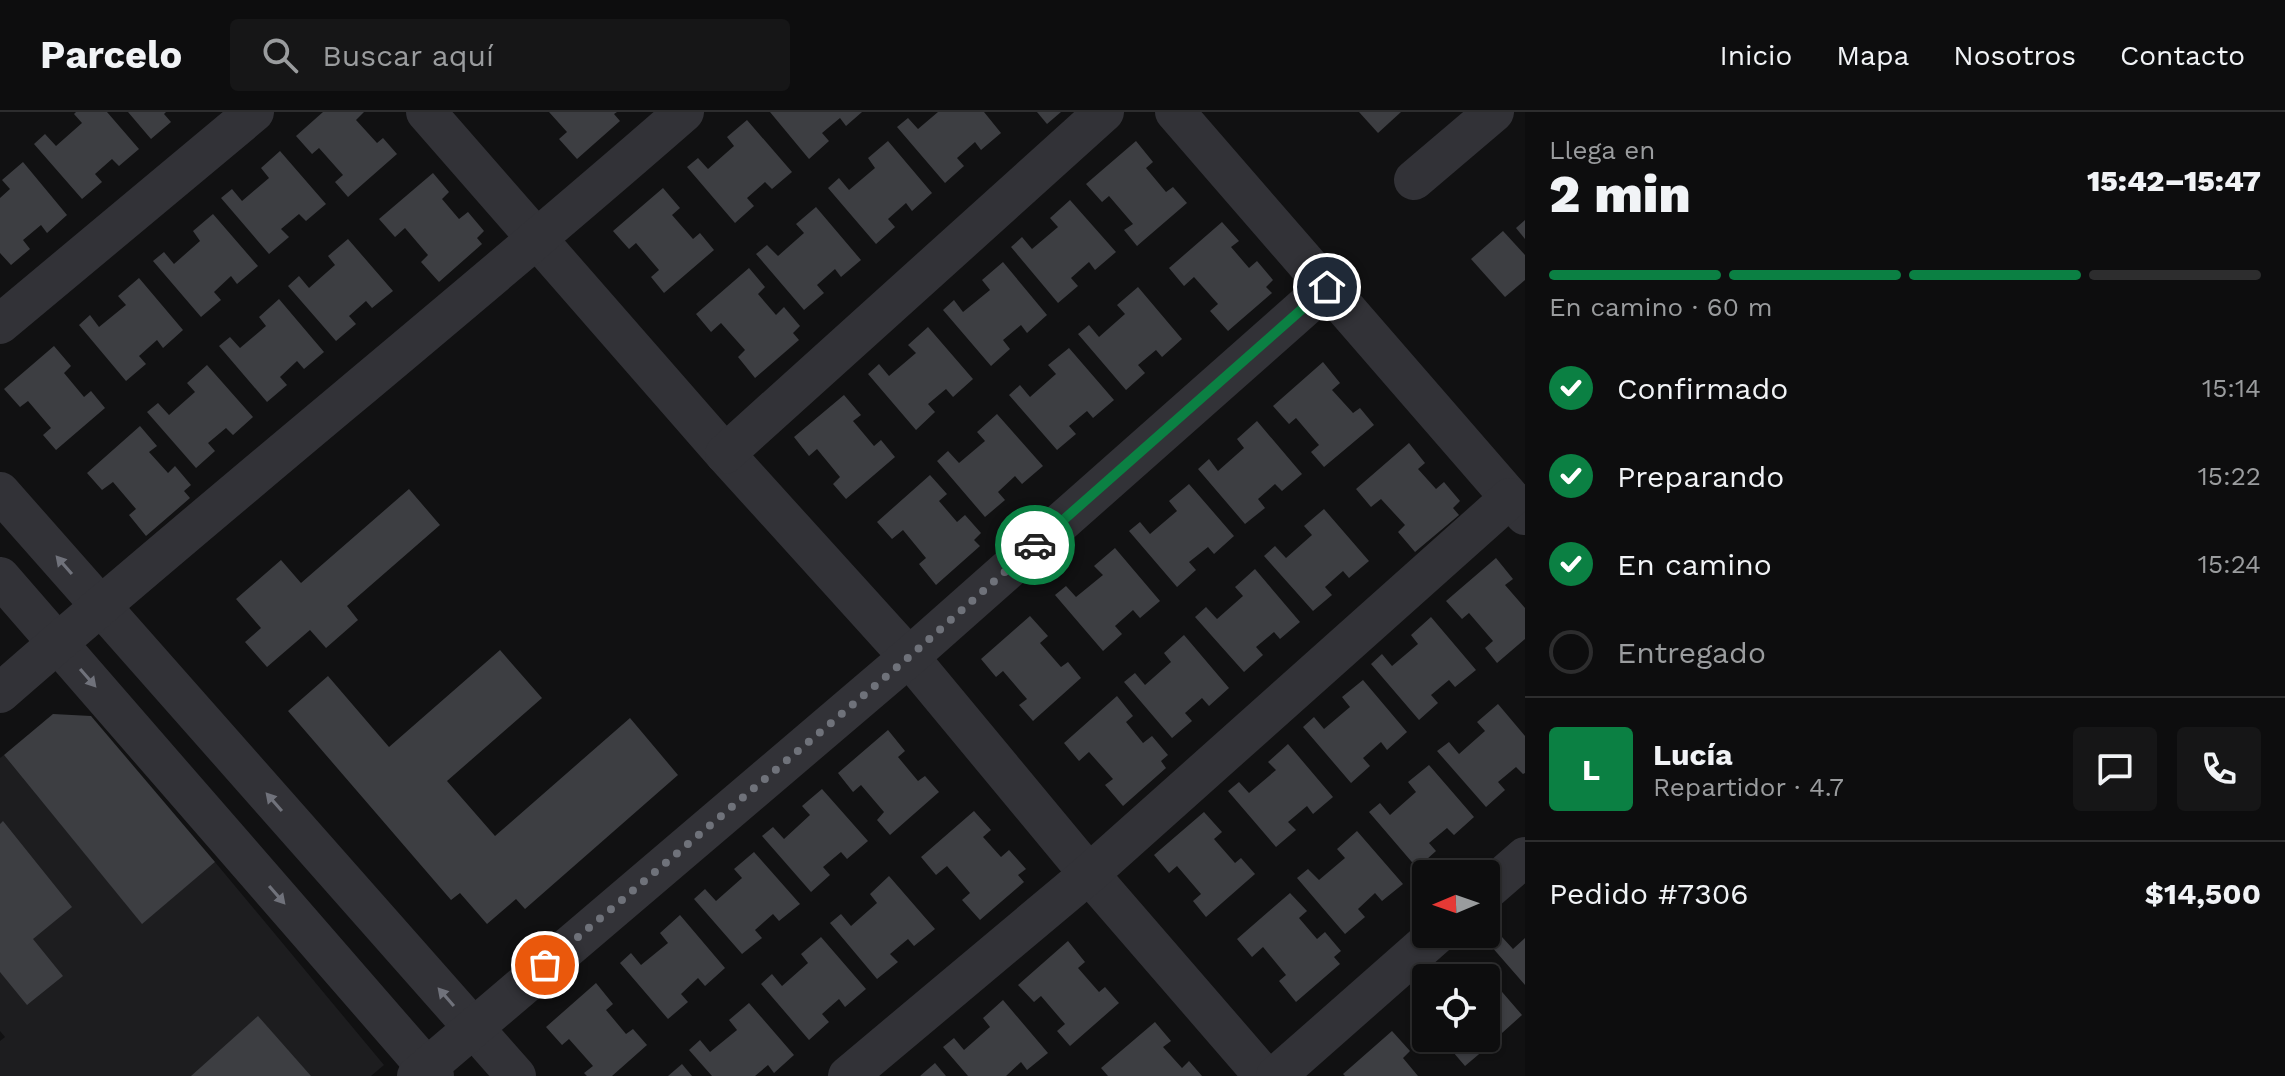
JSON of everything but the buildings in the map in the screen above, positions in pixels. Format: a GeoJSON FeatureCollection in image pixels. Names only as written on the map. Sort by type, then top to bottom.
{"type":"FeatureCollection","features":[{"type":"Feature","properties":{"kind":"street"},"geometry":{"type":"LineString","coordinates":[[0,324],[254,112]]}},
{"type":"Feature","properties":{"kind":"street"},"geometry":{"type":"LineString","coordinates":[[426,112],[725,454],[909,657],[1089,874],[1264,1076]]}},
{"type":"Feature","properties":{"kind":"street"},"geometry":{"type":"LineString","coordinates":[[0,693],[100,605],[537,241],[684,112]]}},
{"type":"Feature","properties":{"kind":"street"},"geometry":{"type":"LineString","coordinates":[[725,454],[1104,112]]}},
{"type":"Feature","properties":{"kind":"street"},"geometry":{"type":"LineString","coordinates":[[848,1076],[1518,506],[1175,112]]}},
{"type":"Feature","properties":{"kind":"street"},"geometry":{"type":"LineString","coordinates":[[1414,180],[1494,112]]}},
{"type":"Feature","properties":{"kind":"street"},"geometry":{"type":"LineString","coordinates":[[0,577],[426,1073],[473,1027],[909,657],[1327,287]]}},
{"type":"Feature","properties":{"kind":"street"},"geometry":{"type":"LineString","coordinates":[[0,492],[516,1076]]}},
{"type":"Feature","properties":{"kind":"street"},"geometry":{"type":"LineString","coordinates":[[1500,879],[1525,857]]}},
{"type":"Feature","properties":{"kind":"street"},"geometry":{"type":"LineString","coordinates":[[1276,1076],[1421,948]]}},
{"type":"Feature","properties":{"kind":"shaded area"},"geometry":{"type":"Polygon","coordinates":[[[4,755],[142,923],[215,862],[384,1065],[371,1076],[0,1076],[0,1041],[5,1037],[0,1031],[0,758],[4,755]]]}},
{"type":"Feature","properties":{"kind":"way so far"},"geometry":{"type":"LineString","coordinates":[[545,965],[909,657],[1035,545]]}},
{"type":"Feature","properties":{"kind":"route"},"geometry":{"type":"LineString","coordinates":[[1035,545],[1327,287]]}}]}
